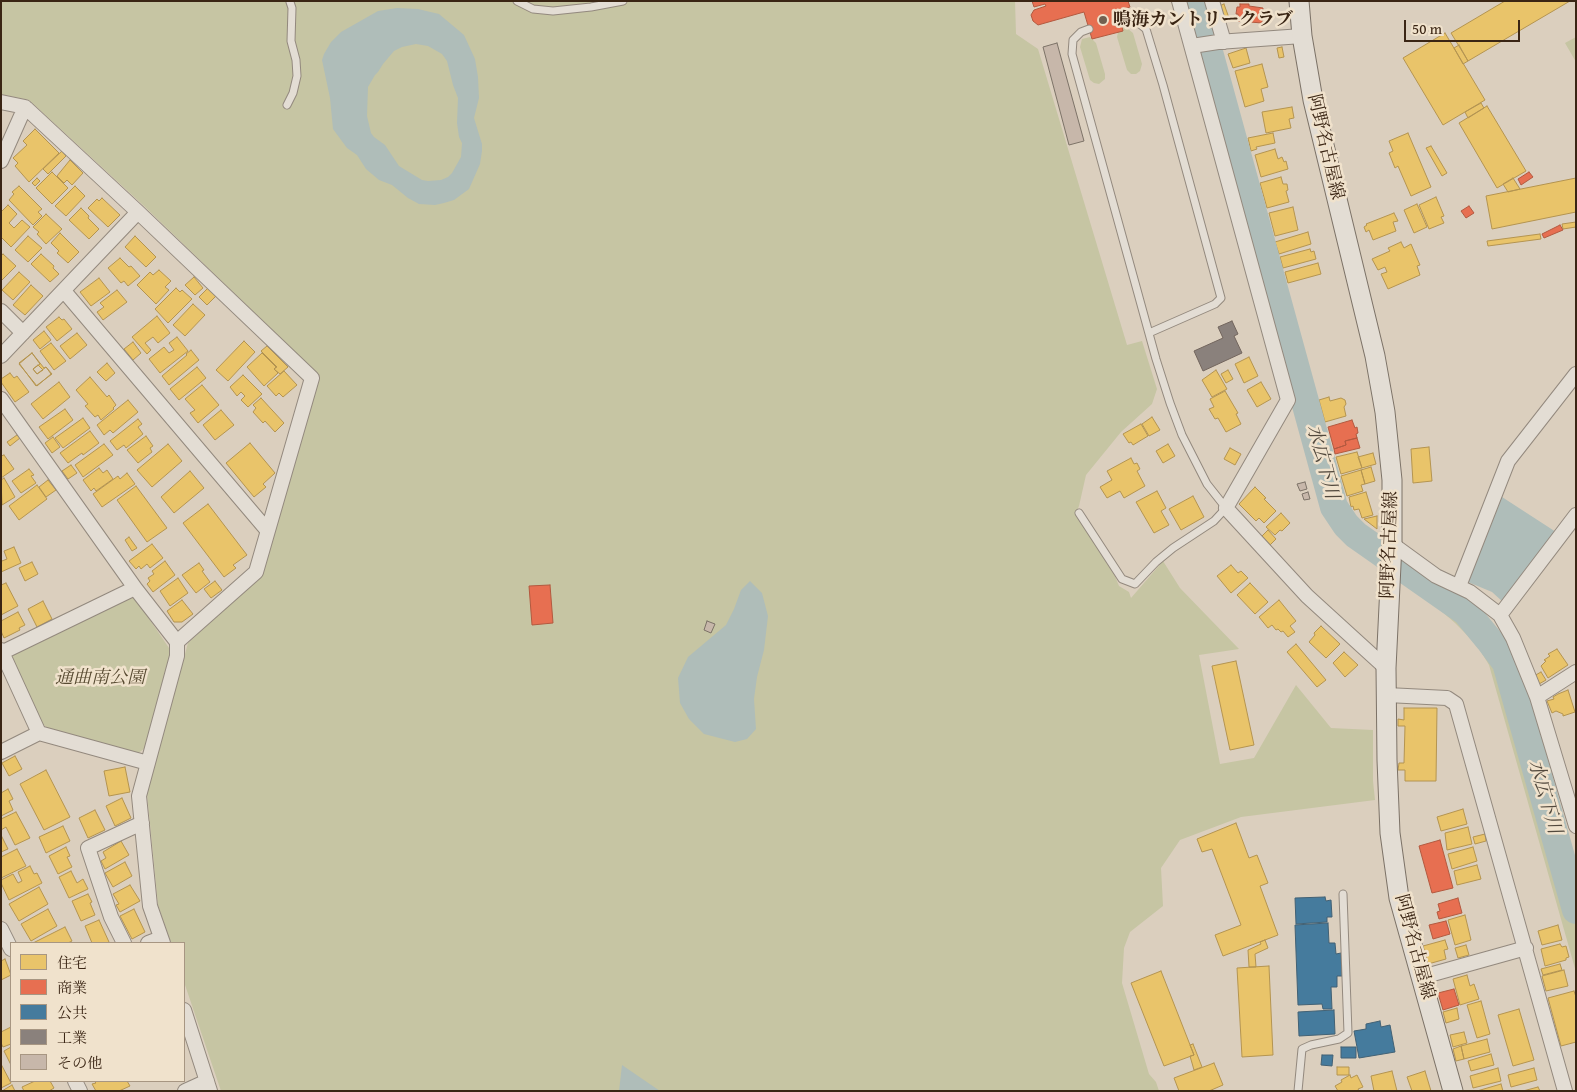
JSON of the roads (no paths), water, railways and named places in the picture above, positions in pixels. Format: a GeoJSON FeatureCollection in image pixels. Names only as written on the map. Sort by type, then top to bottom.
{"type":"FeatureCollection","features":[{"type":"Feature","properties":{"kind":"main road","name":"阿野名古屋線"},"geometry":{"type":"LineString","coordinates":[[1299,1],[1302,36],[1313,100],[1375,356],[1385,412],[1392,480],[1386,668],[1387,760],[1392,853],[1399,898],[1453,1091]]}},
{"type":"Feature","properties":{"kind":"street"},"geometry":{"type":"LineString","coordinates":[[1180,1],[1194,46],[1288,400],[1226,508],[1307,596],[1386,668]]}},
{"type":"Feature","properties":{"kind":"street"},"geometry":{"type":"LineString","coordinates":[[1212,1],[1221,42]]}},
{"type":"Feature","properties":{"kind":"street"},"geometry":{"type":"LineString","coordinates":[[1194,46],[1302,36]]}},
{"type":"Feature","properties":{"kind":"street"},"geometry":{"type":"LineString","coordinates":[[1,102],[25,107],[312,378],[256,572],[177,642]]}},
{"type":"Feature","properties":{"kind":"street"},"geometry":{"type":"LineString","coordinates":[[1,161],[25,107]]}},
{"type":"Feature","properties":{"kind":"street"},"geometry":{"type":"LineString","coordinates":[[1,356],[138,212]]}},
{"type":"Feature","properties":{"kind":"street"},"geometry":{"type":"LineString","coordinates":[[64,291],[267,530]]}},
{"type":"Feature","properties":{"kind":"street"},"geometry":{"type":"LineString","coordinates":[[1,311],[23,333]]}},
{"type":"Feature","properties":{"kind":"street"},"geometry":{"type":"LineString","coordinates":[[1459,586],[1508,461],[1576,374]]}},
{"type":"Feature","properties":{"kind":"street"},"geometry":{"type":"LineString","coordinates":[[1,399],[135,588],[177,642],[177,656],[139,796],[150,906],[157,941]]}},
{"type":"Feature","properties":{"kind":"street"},"geometry":{"type":"LineString","coordinates":[[1500,615],[1576,515]]}},
{"type":"Feature","properties":{"kind":"street"},"geometry":{"type":"LineString","coordinates":[[1391,546],[1436,576],[1459,586],[1481,599],[1500,615],[1513,638],[1537,698],[1575,819]]}},
{"type":"Feature","properties":{"kind":"street"},"geometry":{"type":"LineString","coordinates":[[39,733],[2,651],[135,588]]}},
{"type":"Feature","properties":{"kind":"street"},"geometry":{"type":"LineString","coordinates":[[1537,698],[1576,672]]}},
{"type":"Feature","properties":{"kind":"street"},"geometry":{"type":"LineString","coordinates":[[1387,695],[1447,698],[1456,704],[1565,1091]]}},
{"type":"Feature","properties":{"kind":"street"},"geometry":{"type":"LineString","coordinates":[[1,752],[39,733],[148,763]]}},
{"type":"Feature","properties":{"kind":"street"},"geometry":{"type":"LineString","coordinates":[[124,942],[111,917],[88,848],[142,822]]}},
{"type":"Feature","properties":{"kind":"street"},"geometry":{"type":"LineString","coordinates":[[1,929],[10,948]]}},
{"type":"Feature","properties":{"kind":"street"},"geometry":{"type":"LineString","coordinates":[[1422,977],[1526,948]]}},
{"type":"Feature","properties":{"kind":"street"},"geometry":{"type":"LineString","coordinates":[[185,1013],[208,1086],[185,1091]]}},
{"type":"Feature","properties":{"kind":"lane"},"geometry":{"type":"LineString","coordinates":[[517,1],[533,9],[553,11],[591,8],[623,1]]}},
{"type":"Feature","properties":{"kind":"lane"},"geometry":{"type":"LineString","coordinates":[[287,106],[293,93],[297,76],[292,42],[292,8],[290,2]]}},
{"type":"Feature","properties":{"kind":"lane"},"geometry":{"type":"LineString","coordinates":[[1120,20],[1136,21],[1146,29],[1221,298],[1215,304],[1149,334]]}},
{"type":"Feature","properties":{"kind":"lane"},"geometry":{"type":"LineString","coordinates":[[1079,513],[1122,579],[1135,584],[1167,552],[1214,521],[1226,508],[1208,484],[1182,434],[1170,404],[1149,334],[1072,54],[1073,40],[1081,32],[1089,29]]}},
{"type":"Feature","properties":{"kind":"lane"},"geometry":{"type":"LineString","coordinates":[[1298,1091],[1302,1049],[1311,1045],[1339,1039],[1348,1033],[1343,894]]}},
{"type":"Feature","properties":{"kind":"waterway","name":"水広下川"},"geometry":{"type":"LineString","coordinates":[[1195,1],[1334,507],[1346,525],[1356,535],[1466,612],[1506,663],[1576,910]]}},
{"type":"Feature","properties":{"kind":"place","name":"鳴海カントリークラブ"},"geometry":{"type":"Point","coordinates":[1103,20]}},
{"type":"Feature","properties":{"kind":"park label","name":"通曲南公園"},"geometry":{"type":"Point","coordinates":[100,678]}}]}
